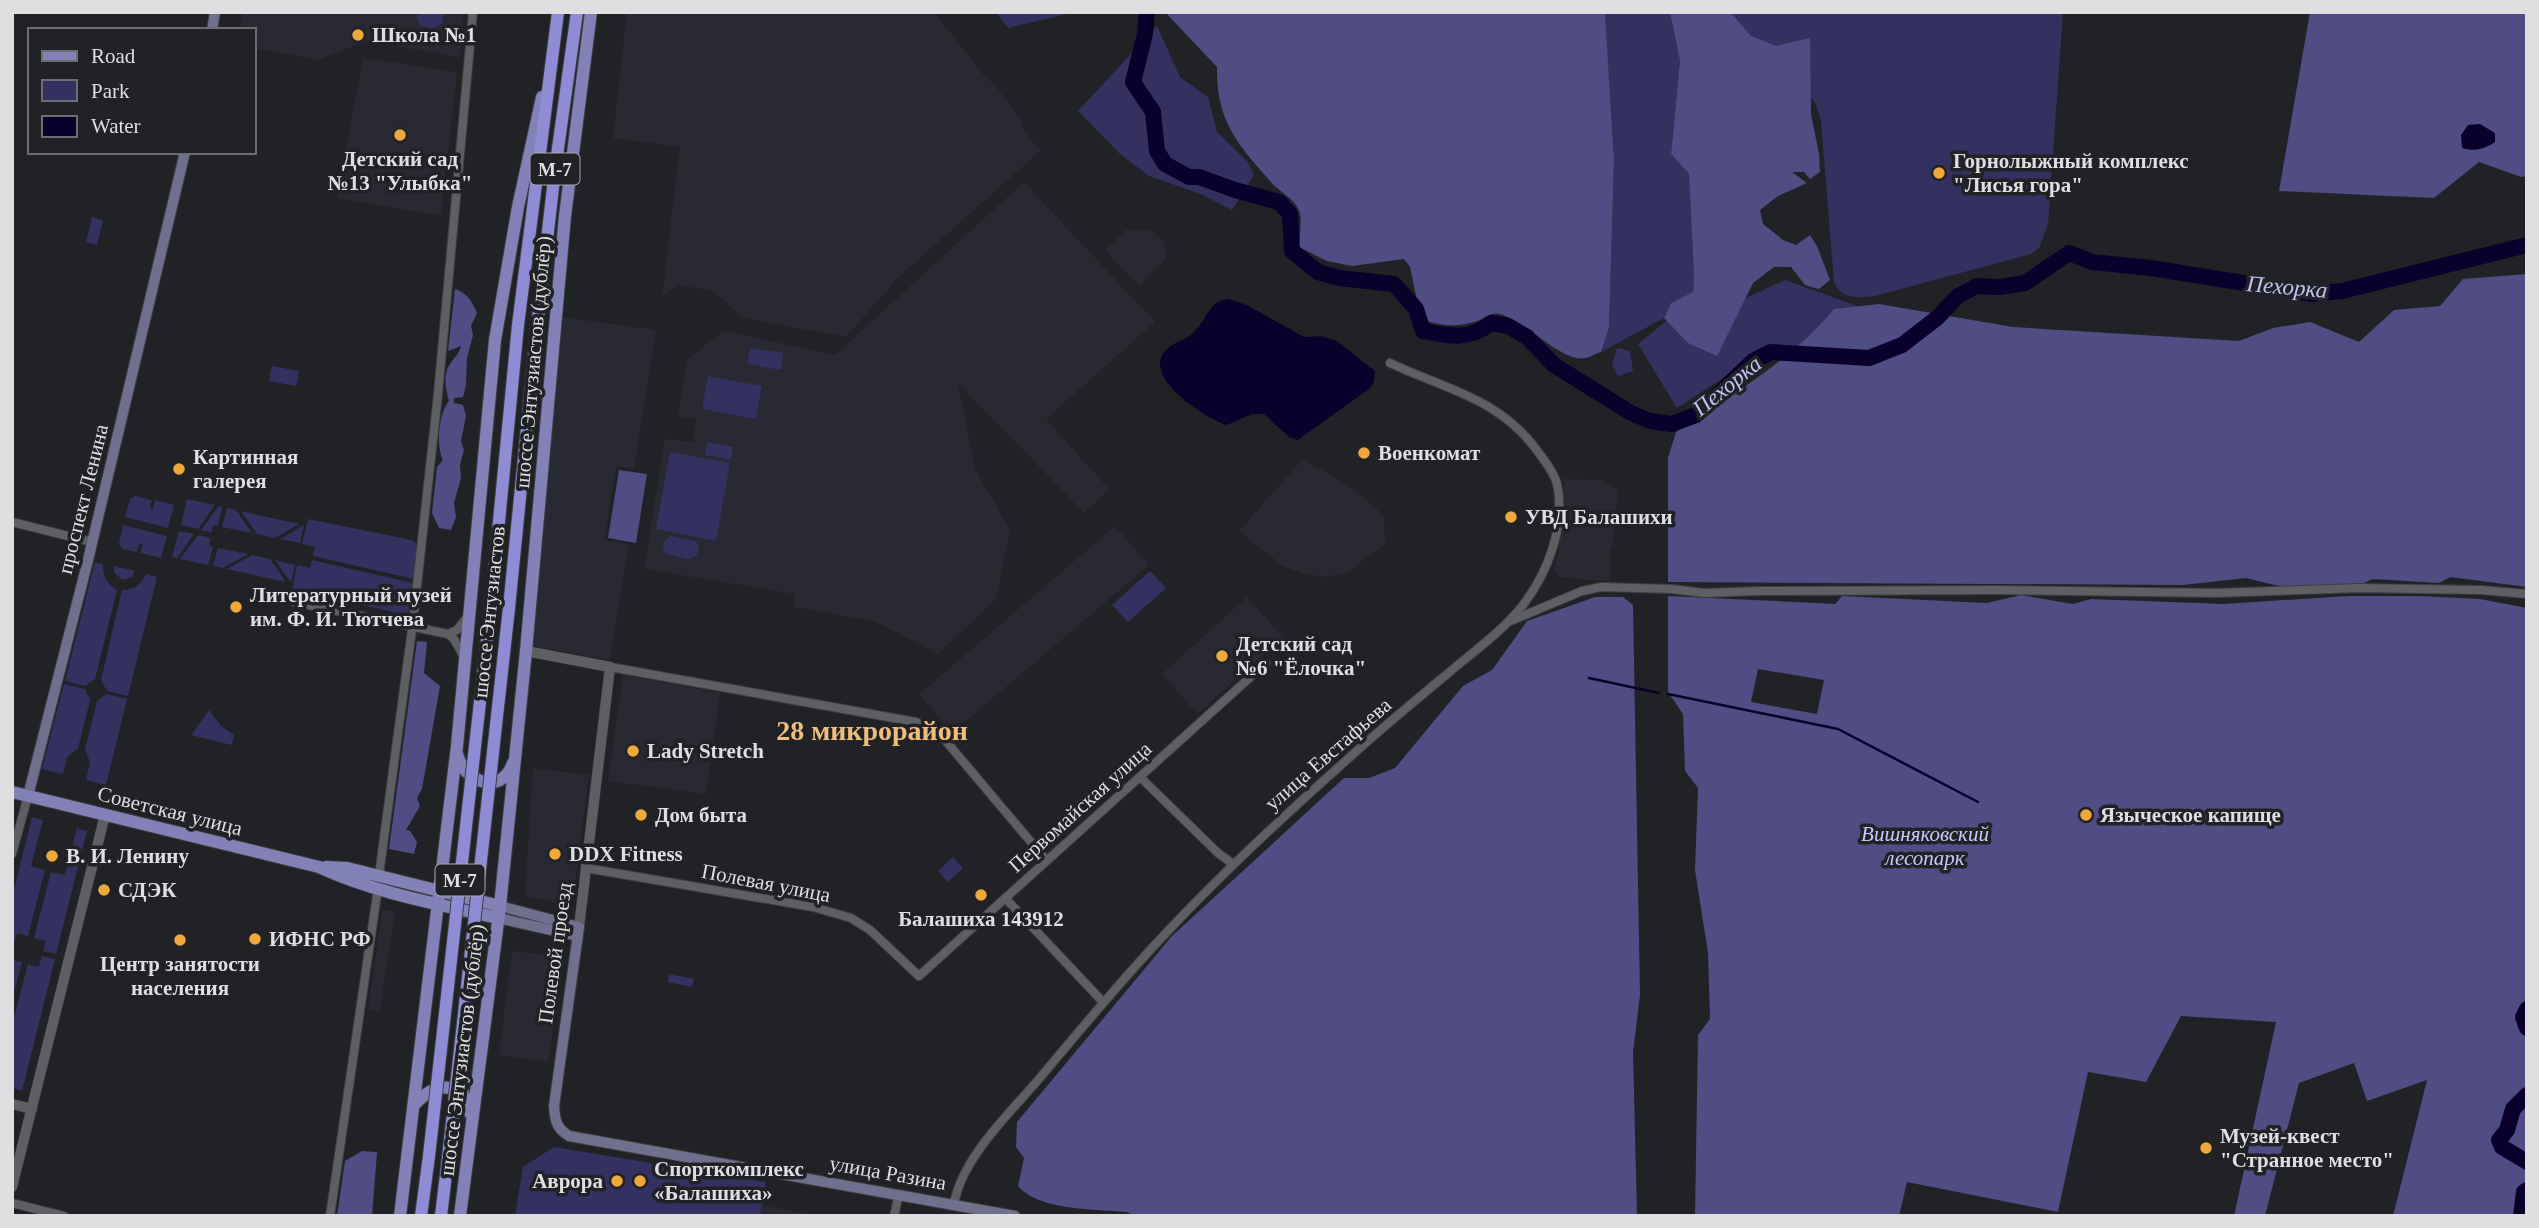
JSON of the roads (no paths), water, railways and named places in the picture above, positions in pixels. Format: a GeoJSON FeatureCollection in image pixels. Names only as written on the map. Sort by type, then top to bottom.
{"type":"FeatureCollection","features":[{"type":"Feature","properties":{"kind":"highway","name":"шоссе Энтузиастов"},"geometry":{"type":"LineString","coordinates":[[421,1216],[491,604],[518,325],[558,12]]}},
{"type":"Feature","properties":{"kind":"highway","name":"шоссе Энтузиастов"},"geometry":{"type":"LineString","coordinates":[[440,1216],[509,608],[537,327],[578,12]]}},
{"type":"Feature","properties":{"kind":"main road","name":"шоссе Энтузиастов (дублёр)"},"geometry":{"type":"LineString","coordinates":[[460,1216],[499,912],[526,651],[565,216],[590,12]]}},
{"type":"Feature","properties":{"kind":"main road"},"geometry":{"type":"LineString","coordinates":[[563,117],[590,12]]}},
{"type":"Feature","properties":{"kind":"main road","name":"шоссе Энтузиастов (дублёр)"},"geometry":{"type":"LineString","coordinates":[[400,1216],[457,746],[495,340],[518,207],[553,56]]}},
{"type":"Feature","properties":{"kind":"main road","name":"проспект Ленина"},"geometry":{"type":"LineString","coordinates":[[28,796],[185,154]]}},
{"type":"Feature","properties":{"kind":"main road"},"geometry":{"type":"LineString","coordinates":[[457,746],[462,768],[469,776],[479,781],[490,782],[503,777],[512,768],[514,761]]}},
{"type":"Feature","properties":{"kind":"main road","name":"Советская улица"},"geometry":{"type":"LineString","coordinates":[[12,792],[318,867],[347,868],[439,905],[499,912],[579,931]]}},
{"type":"Feature","properties":{"kind":"main road","name":"Советская улица"},"geometry":{"type":"LineString","coordinates":[[378,882],[440,890],[499,912]]}},
{"type":"Feature","properties":{"kind":"main road","name":"Полевой проезд"},"geometry":{"type":"LineString","coordinates":[[555,1120],[554,1106],[579,931]]}},
{"type":"Feature","properties":{"kind":"main road"},"geometry":{"type":"LineString","coordinates":[[414,1105],[432,1090],[453,1088],[463,1093],[467,1099],[471,1120]]}},
{"type":"Feature","properties":{"kind":"main road","name":"улица Разина"},"geometry":{"type":"LineString","coordinates":[[555,1120],[560,1130],[569,1136],[1015,1216]]}},
{"type":"Feature","properties":{"kind":"street"},"geometry":{"type":"LineString","coordinates":[[330,1216],[413,627],[473,12]]}},
{"type":"Feature","properties":{"kind":"street","name":"улица Евстафьева"},"geometry":{"type":"LineString","coordinates":[[954,1204],[959,1182],[971,1163],[1103,1002],[1166,932],[1233,864],[1355,752],[1506,623],[1523,605],[1546,567],[1557,537],[1559,510],[1556,480],[1528,438],[1492,407],[1466,393],[1391,363]]}},
{"type":"Feature","properties":{"kind":"street"},"geometry":{"type":"LineString","coordinates":[[12,522],[92,542]]}},
{"type":"Feature","properties":{"kind":"street"},"geometry":{"type":"LineString","coordinates":[[1506,623],[1582,591],[1601,587],[1704,593],[1968,590],[2216,593],[2360,588],[2481,590],[2527,594]]}},
{"type":"Feature","properties":{"kind":"street"},"geometry":{"type":"LineString","coordinates":[[294,602],[448,634],[465,622],[471,610]]}},
{"type":"Feature","properties":{"kind":"street"},"geometry":{"type":"LineString","coordinates":[[448,634],[461,650],[466,663]]}},
{"type":"Feature","properties":{"kind":"street"},"geometry":{"type":"LineString","coordinates":[[526,651],[916,722],[939,733],[1046,861]]}},
{"type":"Feature","properties":{"kind":"street","name":"Первомайская улица"},"geometry":{"type":"LineString","coordinates":[[919,976],[1266,663]]}},
{"type":"Feature","properties":{"kind":"street","name":"Полевой проезд"},"geometry":{"type":"LineString","coordinates":[[579,931],[610,667]]}},
{"type":"Feature","properties":{"kind":"street"},"geometry":{"type":"LineString","coordinates":[[1140,777],[1218,853],[1233,864]]}},
{"type":"Feature","properties":{"kind":"street","name":"проспект Ленина"},"geometry":{"type":"LineString","coordinates":[[12,854],[28,796]]}},
{"type":"Feature","properties":{"kind":"street"},"geometry":{"type":"LineString","coordinates":[[12,1187],[105,815]]}},
{"type":"Feature","properties":{"kind":"street","name":"Полевая улица"},"geometry":{"type":"LineString","coordinates":[[586,868],[802,905],[851,918],[870,930],[919,976]]}},
{"type":"Feature","properties":{"kind":"street"},"geometry":{"type":"LineString","coordinates":[[1005,898],[1103,1002]]}},
{"type":"Feature","properties":{"kind":"street"},"geometry":{"type":"LineString","coordinates":[[12,1104],[32,1109]]}},
{"type":"Feature","properties":{"kind":"street"},"geometry":{"type":"LineString","coordinates":[[894,1216],[899,1194]]}},
{"type":"Feature","properties":{"kind":"street"},"geometry":{"type":"LineString","coordinates":[[12,1203],[64,1216]]}},
{"type":"Feature","properties":{"kind":"water"},"geometry":{"type":"Polygon","coordinates":[[[2480,124],[2495,133],[2495,142],[2479,149],[2462,148],[2461,135],[2468,125],[2480,124]]]}},
{"type":"Feature","properties":{"kind":"water"},"geometry":{"type":"Polygon","coordinates":[[[1228,299],[1247,305],[1304,337],[1321,336],[1337,341],[1375,371],[1374,382],[1369,389],[1298,440],[1290,438],[1264,414],[1252,414],[1227,425],[1217,421],[1192,406],[1169,385],[1162,374],[1160,363],[1167,349],[1192,334],[1212,307],[1228,299]]]}},
{"type":"Feature","properties":{"kind":"waterway","name":"Пехорка"},"geometry":{"type":"LineString","coordinates":[[1147,12],[1145,34],[1133,82],[1153,112],[1157,151],[1165,164],[1189,177],[1199,177],[1279,202],[1290,214],[1292,251],[1318,272],[1339,278],[1394,284],[1416,309],[1423,331],[1458,336],[1475,333],[1491,323],[1508,326],[1527,337],[1554,365],[1631,413],[1650,421],[1672,424],[1696,415],[1753,361],[1771,352],[1869,358],[1902,345],[1937,318],[1958,296],[1977,286],[1999,287],[2025,283],[2069,253],[2092,262],[2151,268],[2312,294],[2342,291],[2527,245]]}},
{"type":"Feature","properties":{"kind":"waterway"},"geometry":{"type":"LineString","coordinates":[[1589,678],[1659,693]]}},
{"type":"Feature","properties":{"kind":"waterway"},"geometry":{"type":"LineString","coordinates":[[1668,694],[1838,729],[1978,802]]}},
{"type":"Feature","properties":{"kind":"waterway"},"geometry":{"type":"LineString","coordinates":[[2527,1009],[2523,1017],[2527,1028]]}},
{"type":"Feature","properties":{"kind":"waterway"},"geometry":{"type":"LineString","coordinates":[[2527,1095],[2513,1109],[2507,1130],[2499,1140],[2502,1147],[2527,1162]]}},
{"type":"Feature","properties":{"kind":"waterway"},"geometry":{"type":"LineString","coordinates":[[2521,1216],[2524,1192],[2527,1190]]}},
{"type":"Feature","properties":{"kind":"place","name":"Школа №1"},"geometry":{"type":"Point","coordinates":[358,35]}},
{"type":"Feature","properties":{"kind":"place","name":"Детский сад №13 \"Улыбка\""},"geometry":{"type":"Point","coordinates":[400,135]}},
{"type":"Feature","properties":{"kind":"place","name":"Горнолыжный комплекс \"Лисья гора\""},"geometry":{"type":"Point","coordinates":[1939,173]}},
{"type":"Feature","properties":{"kind":"place","name":"Военкомат"},"geometry":{"type":"Point","coordinates":[1364,453]}},
{"type":"Feature","properties":{"kind":"place","name":"Картинная галерея"},"geometry":{"type":"Point","coordinates":[179,469]}},
{"type":"Feature","properties":{"kind":"place","name":"УВД Балашихи"},"geometry":{"type":"Point","coordinates":[1511,517]}},
{"type":"Feature","properties":{"kind":"place","name":"Литературный музей им. Ф. И. Тютчева"},"geometry":{"type":"Point","coordinates":[236,607]}},
{"type":"Feature","properties":{"kind":"place","name":"Детский сад №6 \"Ёлочка\""},"geometry":{"type":"Point","coordinates":[1222,656]}},
{"type":"Feature","properties":{"kind":"place","name":"Lady Stretch"},"geometry":{"type":"Point","coordinates":[633,751]}},
{"type":"Feature","properties":{"kind":"place","name":"Дом быта"},"geometry":{"type":"Point","coordinates":[641,815]}},
{"type":"Feature","properties":{"kind":"place","name":"Языческое капище"},"geometry":{"type":"Point","coordinates":[2086,815]}},
{"type":"Feature","properties":{"kind":"place","name":"DDX Fitness"},"geometry":{"type":"Point","coordinates":[555,854]}},
{"type":"Feature","properties":{"kind":"place","name":"В. И. Ленину"},"geometry":{"type":"Point","coordinates":[52,856]}},
{"type":"Feature","properties":{"kind":"place","name":"СДЭК"},"geometry":{"type":"Point","coordinates":[104,890]}},
{"type":"Feature","properties":{"kind":"place","name":"Балашиха 143912"},"geometry":{"type":"Point","coordinates":[981,895]}},
{"type":"Feature","properties":{"kind":"place","name":"ИФНС РФ"},"geometry":{"type":"Point","coordinates":[255,939]}},
{"type":"Feature","properties":{"kind":"place","name":"Центр занятости населения"},"geometry":{"type":"Point","coordinates":[180,940]}},
{"type":"Feature","properties":{"kind":"place","name":"Музей-квест \"Странное место\""},"geometry":{"type":"Point","coordinates":[2206,1148]}},
{"type":"Feature","properties":{"kind":"place","name":"Аврора"},"geometry":{"type":"Point","coordinates":[617,1181]}},
{"type":"Feature","properties":{"kind":"place","name":"Спорткомплекс «Балашиха»"},"geometry":{"type":"Point","coordinates":[640,1181]}},
{"type":"Feature","properties":{"kind":"district","name":"28 микрорайон"},"geometry":{"type":"Point","coordinates":[872,730]}},
{"type":"Feature","properties":{"kind":"park label","name":"Вишняковский лесопарк"},"geometry":{"type":"Point","coordinates":[1925,846]}}]}
